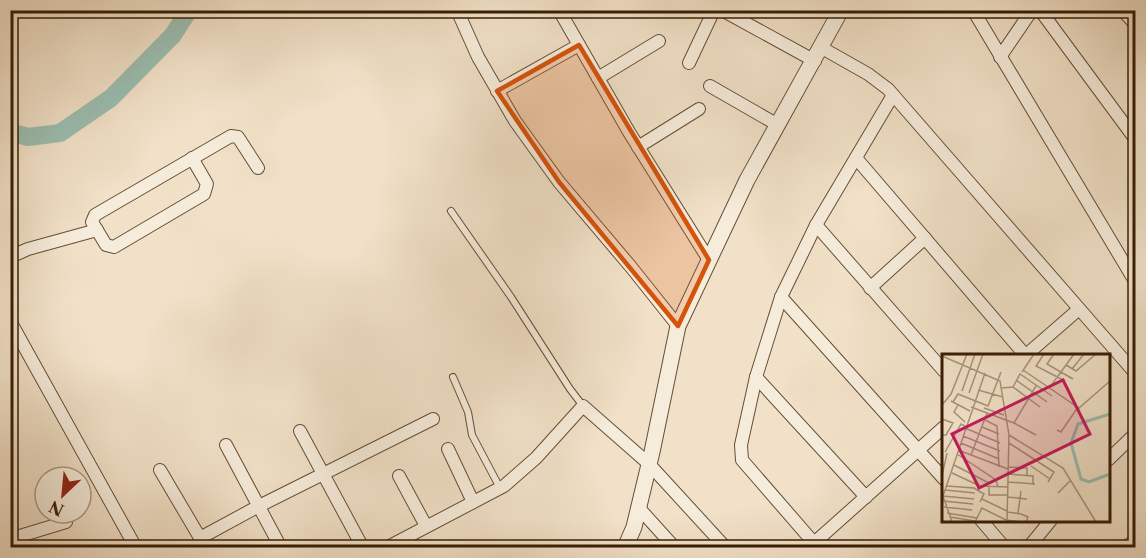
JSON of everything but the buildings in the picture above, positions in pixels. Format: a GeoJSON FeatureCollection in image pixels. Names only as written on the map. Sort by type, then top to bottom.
{"type":"FeatureCollection","features":[{"type":"Feature","properties":{"kind":"street"},"geometry":{"type":"LineString","coordinates":[[457,10],[478,57],[515,121],[559,182],[632,267],[678,326]]}},
{"type":"Feature","properties":{"kind":"street"},"geometry":{"type":"LineString","coordinates":[[559,10],[638,147],[709,260]]}},
{"type":"Feature","properties":{"kind":"street"},"geometry":{"type":"LineString","coordinates":[[689,63],[714,10]]}},
{"type":"Feature","properties":{"kind":"street"},"geometry":{"type":"LineString","coordinates":[[723,10],[818,55],[868,74],[893,95],[1136,374]]}},
{"type":"Feature","properties":{"kind":"street"},"geometry":{"type":"LineString","coordinates":[[625,548],[634,527],[678,326],[747,180],[841,10]]}},
{"type":"Feature","properties":{"kind":"street"},"geometry":{"type":"LineString","coordinates":[[973,10],[1136,283]]}},
{"type":"Feature","properties":{"kind":"street"},"geometry":{"type":"LineString","coordinates":[[1000,57],[1032,10]]}},
{"type":"Feature","properties":{"kind":"street"},"geometry":{"type":"LineString","coordinates":[[1040,10],[1136,140]]}},
{"type":"Feature","properties":{"kind":"street"},"geometry":{"type":"LineString","coordinates":[[1122,10],[1136,25]]}},
{"type":"Feature","properties":{"kind":"street"},"geometry":{"type":"LineString","coordinates":[[598,78],[659,41]]}},
{"type":"Feature","properties":{"kind":"street"},"geometry":{"type":"LineString","coordinates":[[498,91],[579,45]]}},
{"type":"Feature","properties":{"kind":"street"},"geometry":{"type":"LineString","coordinates":[[710,86],[778,125]]}},
{"type":"Feature","properties":{"kind":"street"},"geometry":{"type":"LineString","coordinates":[[893,95],[816,225],[781,297],[756,377],[741,445],[742,460],[815,545],[942,429]]}},
{"type":"Feature","properties":{"kind":"street"},"geometry":{"type":"LineString","coordinates":[[638,147],[699,109]]}},
{"type":"Feature","properties":{"kind":"street"},"geometry":{"type":"LineString","coordinates":[[192,158],[207,184],[204,194],[114,247],[106,245],[92,222],[95,215],[192,158],[233,135],[238,137],[258,168]]}},
{"type":"Feature","properties":{"kind":"street"},"geometry":{"type":"LineString","coordinates":[[856,158],[1024,354]]}},
{"type":"Feature","properties":{"kind":"street"},"geometry":{"type":"LineString","coordinates":[[816,225],[942,370]]}},
{"type":"Feature","properties":{"kind":"street"},"geometry":{"type":"LineString","coordinates":[[10,257],[28,249],[97,230]]}},
{"type":"Feature","properties":{"kind":"street"},"geometry":{"type":"LineString","coordinates":[[870,288],[925,238]]}},
{"type":"Feature","properties":{"kind":"street"},"geometry":{"type":"LineString","coordinates":[[781,297],[942,477]]}},
{"type":"Feature","properties":{"kind":"street"},"geometry":{"type":"LineString","coordinates":[[1026,354],[1079,309]]}},
{"type":"Feature","properties":{"kind":"street"},"geometry":{"type":"LineString","coordinates":[[10,321],[136,548]]}},
{"type":"Feature","properties":{"kind":"street"},"geometry":{"type":"LineString","coordinates":[[756,377],[866,497]]}},
{"type":"Feature","properties":{"kind":"street"},"geometry":{"type":"LineString","coordinates":[[386,548],[500,488],[519,475],[584,406],[649,464],[726,548]]}},
{"type":"Feature","properties":{"kind":"street"},"geometry":{"type":"LineString","coordinates":[[160,470],[203,543],[259,506],[433,419]]}},
{"type":"Feature","properties":{"kind":"street"},"geometry":{"type":"LineString","coordinates":[[300,431],[363,548]]}},
{"type":"Feature","properties":{"kind":"street"},"geometry":{"type":"LineString","coordinates":[[1110,456],[1135,434]]}},
{"type":"Feature","properties":{"kind":"street"},"geometry":{"type":"LineString","coordinates":[[226,445],[281,548]]}},
{"type":"Feature","properties":{"kind":"street"},"geometry":{"type":"LineString","coordinates":[[448,449],[473,502]]}},
{"type":"Feature","properties":{"kind":"street"},"geometry":{"type":"LineString","coordinates":[[399,476],[426,526]]}},
{"type":"Feature","properties":{"kind":"street"},"geometry":{"type":"LineString","coordinates":[[638,507],[675,548]]}},
{"type":"Feature","properties":{"kind":"street"},"geometry":{"type":"LineString","coordinates":[[983,522],[1005,548]]}},
{"type":"Feature","properties":{"kind":"street"},"geometry":{"type":"LineString","coordinates":[[1028,548],[1050,522]]}},
{"type":"Feature","properties":{"kind":"street"},"geometry":{"type":"LineString","coordinates":[[10,539],[56,525]]}},
{"type":"Feature","properties":{"kind":"street"},"geometry":{"type":"LineString","coordinates":[[1124,548],[1136,540]]}},
{"type":"Feature","properties":{"kind":"lane"},"geometry":{"type":"LineString","coordinates":[[451,211],[512,297],[570,389],[584,406]]}},
{"type":"Feature","properties":{"kind":"lane"},"geometry":{"type":"LineString","coordinates":[[453,377],[468,412],[472,435],[500,488]]}},
{"type":"Feature","properties":{"kind":"highlighted area"},"geometry":{"type":"Polygon","coordinates":[[[579,45],[709,260],[678,326],[559,182],[497,91],[579,45]]]}},
{"type":"Feature","properties":{"kind":"waterway"},"geometry":{"type":"LineString","coordinates":[[10,132],[28,137],[60,133],[111,98],[173,35],[189,10]]}}]}
